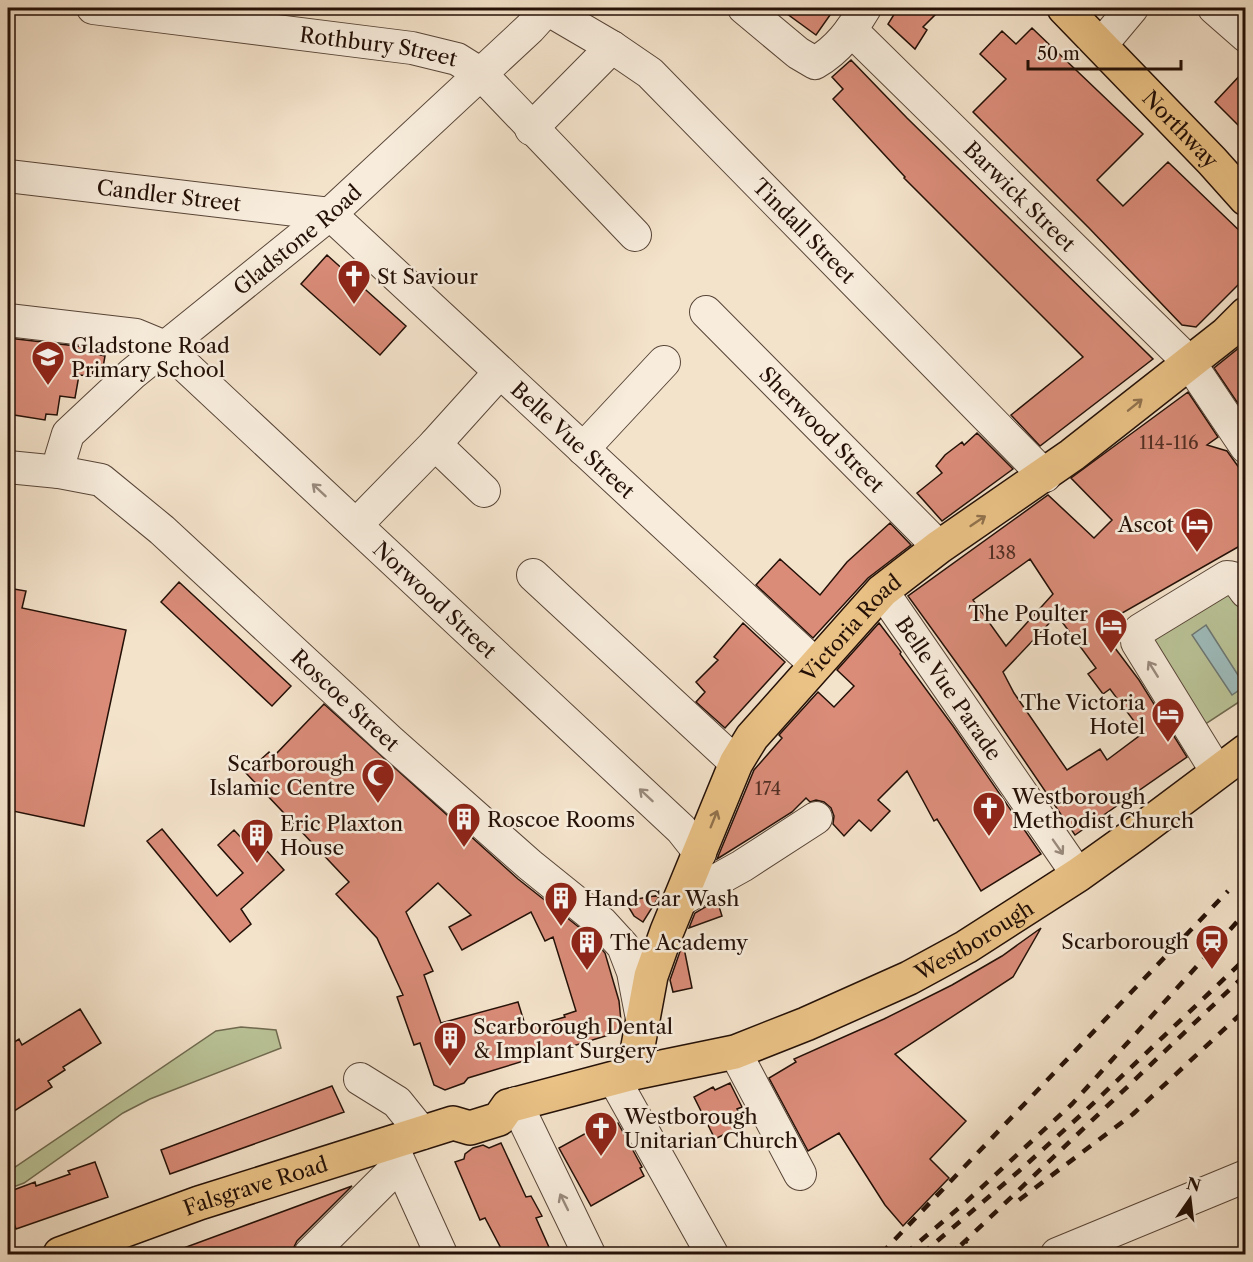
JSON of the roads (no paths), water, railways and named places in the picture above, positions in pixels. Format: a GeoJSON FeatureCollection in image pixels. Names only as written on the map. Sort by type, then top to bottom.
{"type":"FeatureCollection","features":[{"type":"Feature","properties":{"kind":"main road","name":"Northway"},"geometry":{"type":"LineString","coordinates":[[1064,8],[1115,28],[1212,161],[1245,199]]}},
{"type":"Feature","properties":{"kind":"main road","name":"Northway"},"geometry":{"type":"LineString","coordinates":[[1089,8],[1115,28],[1245,173]]}},
{"type":"Feature","properties":{"kind":"main road","name":"Victoria Road"},"geometry":{"type":"LineString","coordinates":[[624,1076],[642,1019],[651,976],[667,931],[736,763],[752,737],[882,591],[939,547],[1045,476],[1226,334],[1245,314]]}},
{"type":"Feature","properties":{"kind":"main road","name":"Westborough"},"geometry":{"type":"LineString","coordinates":[[671,1067],[735,1052],[806,1024],[909,978],[966,947],[1078,875],[1245,751]]}},
{"type":"Feature","properties":{"kind":"main road","name":"Falsgrave Road"},"geometry":{"type":"LineString","coordinates":[[60,1254],[199,1203],[395,1154],[422,1132],[453,1123],[464,1108],[492,1100],[512,1105],[624,1076],[671,1067]]}},
{"type":"Feature","properties":{"kind":"street","name":"Rothbury Street"},"geometry":{"type":"LineString","coordinates":[[93,8],[412,48],[457,59],[481,74],[531,129],[635,235]]}},
{"type":"Feature","properties":{"kind":"street","name":"Gladstone Road"},"geometry":{"type":"LineString","coordinates":[[59,472],[68,434],[165,347],[330,214],[530,28],[548,8]]}},
{"type":"Feature","properties":{"kind":"street","name":"Tindall Street"},"geometry":{"type":"LineString","coordinates":[[548,8],[650,73],[1045,476]]}},
{"type":"Feature","properties":{"kind":"street"},"geometry":{"type":"LineString","coordinates":[[744,8],[798,53],[815,63],[832,54],[858,19]]}},
{"type":"Feature","properties":{"kind":"street"},"geometry":{"type":"LineString","coordinates":[[1214,8],[1245,36]]}},
{"type":"Feature","properties":{"kind":"street","name":"Barwick Street"},"geometry":{"type":"LineString","coordinates":[[858,19],[1189,362],[1245,447]]}},
{"type":"Feature","properties":{"kind":"street"},"geometry":{"type":"LineString","coordinates":[[531,129],[612,47]]}},
{"type":"Feature","properties":{"kind":"street","name":"Candler Street"},"geometry":{"type":"LineString","coordinates":[[8,176],[330,214]]}},
{"type":"Feature","properties":{"kind":"street","name":"Belle Vue Street"},"geometry":{"type":"LineString","coordinates":[[330,214],[815,664]]}},
{"type":"Feature","properties":{"kind":"street","name":"Sherwood Street"},"geometry":{"type":"LineString","coordinates":[[706,312],[939,547]]}},
{"type":"Feature","properties":{"kind":"street","name":"Norwood Street"},"geometry":{"type":"LineString","coordinates":[[8,320],[136,334],[165,347],[681,829],[700,853]]}},
{"type":"Feature","properties":{"kind":"street"},"geometry":{"type":"LineString","coordinates":[[583,449],[664,362]]}},
{"type":"Feature","properties":{"kind":"street"},"geometry":{"type":"LineString","coordinates":[[356,525],[435,444],[500,372]]}},
{"type":"Feature","properties":{"kind":"street"},"geometry":{"type":"LineString","coordinates":[[435,444],[484,491]]}},
{"type":"Feature","properties":{"kind":"street","name":"Roscoe Street"},"geometry":{"type":"LineString","coordinates":[[8,466],[101,480],[162,530],[399,749],[530,865],[602,923],[623,946],[633,972],[642,1019]]}},
{"type":"Feature","properties":{"kind":"street"},"geometry":{"type":"LineString","coordinates":[[533,575],[736,763]]}},
{"type":"Feature","properties":{"kind":"street"},"geometry":{"type":"LineString","coordinates":[[1217,772],[1137,642],[1137,635],[1140,630],[1227,577],[1237,580],[1245,592]]}},
{"type":"Feature","properties":{"kind":"street","name":"Belle Vue Parade"},"geometry":{"type":"LineString","coordinates":[[882,591],[1078,875]]}},
{"type":"Feature","properties":{"kind":"street"},"geometry":{"type":"LineString","coordinates":[[679,901],[742,866],[816,818]]}},
{"type":"Feature","properties":{"kind":"street"},"geometry":{"type":"LineString","coordinates":[[602,923],[616,932],[645,939],[667,931]]}},
{"type":"Feature","properties":{"kind":"street"},"geometry":{"type":"LineString","coordinates":[[735,1052],[800,1174]]}},
{"type":"Feature","properties":{"kind":"street"},"geometry":{"type":"LineString","coordinates":[[624,1076],[712,1254]]}},
{"type":"Feature","properties":{"kind":"street"},"geometry":{"type":"LineString","coordinates":[[360,1079],[397,1102],[422,1132]]}},
{"type":"Feature","properties":{"kind":"street"},"geometry":{"type":"LineString","coordinates":[[512,1105],[589,1254]]}},
{"type":"Feature","properties":{"kind":"street"},"geometry":{"type":"LineString","coordinates":[[310,1254],[395,1154],[441,1254]]}},
{"type":"Feature","properties":{"kind":"street"},"geometry":{"type":"LineString","coordinates":[[1057,1254],[1245,1176]]}},
{"type":"Feature","properties":{"kind":"water"},"geometry":{"type":"Polygon","coordinates":[[[1206,625],[1245,686],[1232,695],[1192,635],[1206,625]]]}},
{"type":"Feature","properties":{"kind":"railway"},"geometry":{"type":"LineString","coordinates":[[881,1254],[1228,891]]}},
{"type":"Feature","properties":{"kind":"railway"},"geometry":{"type":"LineString","coordinates":[[905,1254],[967,1201],[1072,1104],[1246,912]]}},
{"type":"Feature","properties":{"kind":"railway"},"geometry":{"type":"LineString","coordinates":[[922,1254],[1082,1114],[1246,958]]}},
{"type":"Feature","properties":{"kind":"railway"},"geometry":{"type":"LineString","coordinates":[[961,1245],[1246,974]]}},
{"type":"Feature","properties":{"kind":"railway"},"geometry":{"type":"LineString","coordinates":[[1019,1200],[1133,1114],[1246,1009]]}},
{"type":"Feature","properties":{"kind":"railway"},"geometry":{"type":"LineString","coordinates":[[949,1254],[967,1241]]}},
{"type":"Feature","properties":{"kind":"place","name":"St Saviour"},"geometry":{"type":"Point","coordinates":[354,305]}},
{"type":"Feature","properties":{"kind":"place","name":"Gladstone Road Primary School"},"geometry":{"type":"Point","coordinates":[48,386]}},
{"type":"Feature","properties":{"kind":"place","name":"Ascot"},"geometry":{"type":"Point","coordinates":[1197,553]}},
{"type":"Feature","properties":{"kind":"place","name":"The Poulter Hotel"},"geometry":{"type":"Point","coordinates":[1111,654]}},
{"type":"Feature","properties":{"kind":"place","name":"The Victoria Hotel"},"geometry":{"type":"Point","coordinates":[1168,743]}},
{"type":"Feature","properties":{"kind":"place","name":"Scarborough Islamic Centre"},"geometry":{"type":"Point","coordinates":[378,804]}},
{"type":"Feature","properties":{"kind":"place","name":"Westborough Methodist Church"},"geometry":{"type":"Point","coordinates":[989,837]}},
{"type":"Feature","properties":{"kind":"place","name":"Roscoe Rooms"},"geometry":{"type":"Point","coordinates":[464,848]}},
{"type":"Feature","properties":{"kind":"place","name":"Eric Plaxton House"},"geometry":{"type":"Point","coordinates":[257,864]}},
{"type":"Feature","properties":{"kind":"place","name":"Hand Car Wash"},"geometry":{"type":"Point","coordinates":[561,927]}},
{"type":"Feature","properties":{"kind":"place","name":"Scarborough"},"geometry":{"type":"Point","coordinates":[1212,970]}},
{"type":"Feature","properties":{"kind":"place","name":"The Academy"},"geometry":{"type":"Point","coordinates":[587,971]}},
{"type":"Feature","properties":{"kind":"place","name":"Scarborough Dental & Implant Surgery"},"geometry":{"type":"Point","coordinates":[450,1067]}},
{"type":"Feature","properties":{"kind":"place","name":"Westborough Unitarian Church"},"geometry":{"type":"Point","coordinates":[601,1157]}}]}
